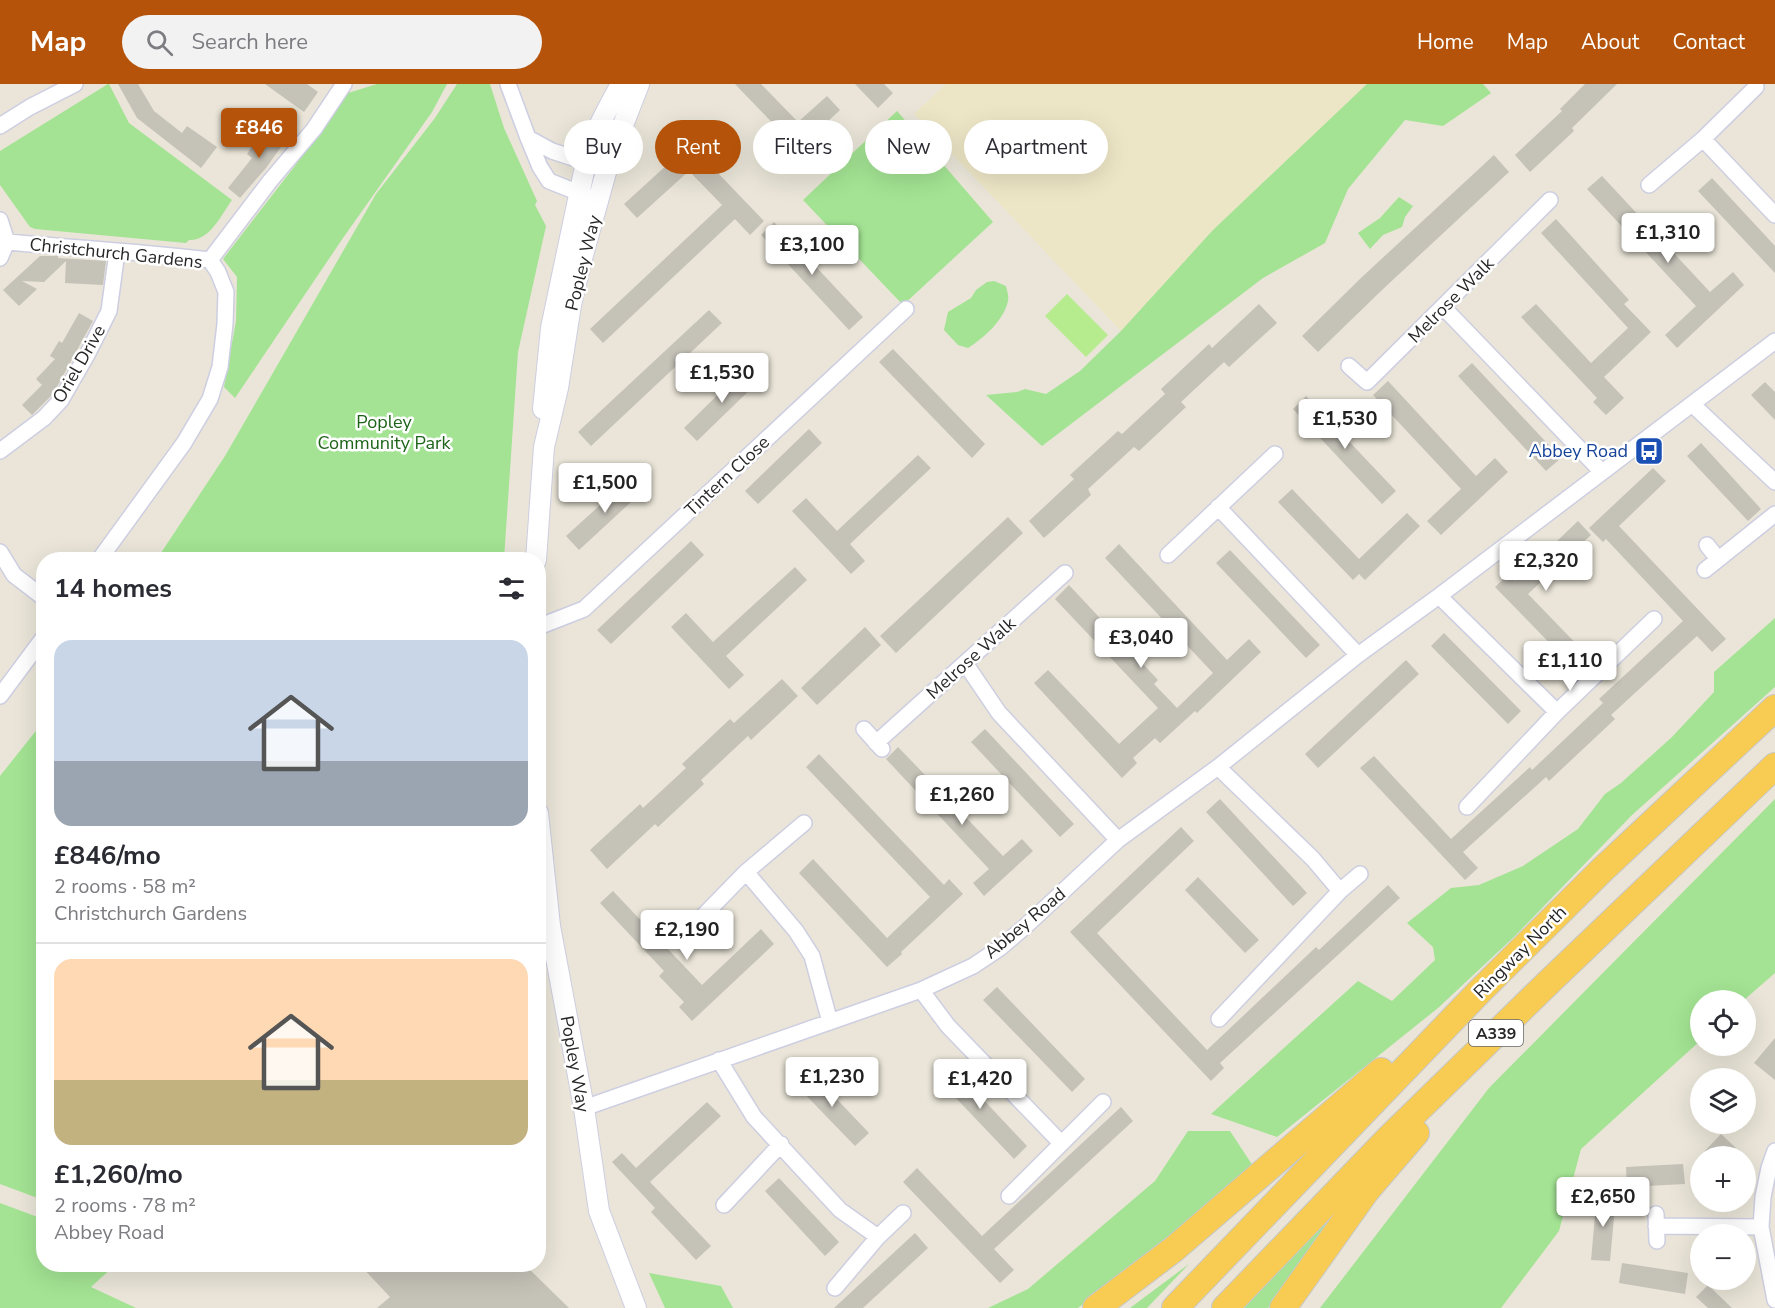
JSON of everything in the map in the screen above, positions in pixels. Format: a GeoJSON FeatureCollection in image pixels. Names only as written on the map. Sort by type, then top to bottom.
{"type":"FeatureCollection","features":[{"type":"Feature","properties":{"kind":"highway","name":"Ringway North"},"geometry":{"type":"LineString","coordinates":[[1175,1308],[1479,992],[1602,870],[1775,708]]}},
{"type":"Feature","properties":{"kind":"highway","name":"A339"},"geometry":{"type":"LineString","coordinates":[[1225,1308],[1389,1138],[1775,766]]}},
{"type":"Feature","properties":{"kind":"highway"},"geometry":{"type":"LineString","coordinates":[[1096,1308],[1174,1249],[1380,1072],[1479,992]]}},
{"type":"Feature","properties":{"kind":"highway"},"geometry":{"type":"LineString","coordinates":[[1283,1308],[1367,1190],[1423,1125],[1491,1039]]}},
{"type":"Feature","properties":{"kind":"street"},"geometry":{"type":"LineString","coordinates":[[0,126],[30,107],[75,84]]}},
{"type":"Feature","properties":{"kind":"street"},"geometry":{"type":"LineString","coordinates":[[210,260],[270,181],[314,129],[344,84]]}},
{"type":"Feature","properties":{"kind":"street"},"geometry":{"type":"LineString","coordinates":[[508,84],[540,167],[549,181],[599,200]]}},
{"type":"Feature","properties":{"kind":"street","name":"Popley Way"},"geometry":{"type":"LineString","coordinates":[[602,120],[621,84]]}},
{"type":"Feature","properties":{"kind":"street","name":"Popley Way"},"geometry":{"type":"LineString","coordinates":[[624,120],[639,84]]}},
{"type":"Feature","properties":{"kind":"street"},"geometry":{"type":"LineString","coordinates":[[1649,185],[1703,139],[1756,87]]}},
{"type":"Feature","properties":{"kind":"street"},"geometry":{"type":"LineString","coordinates":[[528,138],[564,155]]}},
{"type":"Feature","properties":{"kind":"street"},"geometry":{"type":"LineString","coordinates":[[1703,139],[1775,215]]}},
{"type":"Feature","properties":{"kind":"street","name":"Popley Way"},"geometry":{"type":"LineString","coordinates":[[537,552],[544,447],[543,397],[551,328],[583,174]]}},
{"type":"Feature","properties":{"kind":"street","name":"Popley Way"},"geometry":{"type":"LineString","coordinates":[[544,447],[558,388],[571,305],[606,174]]}},
{"type":"Feature","properties":{"kind":"street","name":"Melrose Walk"},"geometry":{"type":"LineString","coordinates":[[1349,366],[1367,381],[1550,200]]}},
{"type":"Feature","properties":{"kind":"street"},"geometry":{"type":"LineString","coordinates":[[0,220],[7,242],[0,258]]}},
{"type":"Feature","properties":{"kind":"street","name":"Christchurch Gardens"},"geometry":{"type":"LineString","coordinates":[[7,242],[210,260],[219,272],[226,292],[220,367],[210,399],[184,443],[105,552]]}},
{"type":"Feature","properties":{"kind":"street","name":"Oriel Drive"},"geometry":{"type":"LineString","coordinates":[[0,451],[44,418],[61,400],[109,311],[117,252]]}},
{"type":"Feature","properties":{"kind":"street"},"geometry":{"type":"LineString","coordinates":[[1443,307],[1602,472]]}},
{"type":"Feature","properties":{"kind":"street","name":"Tintern Close"},"geometry":{"type":"LineString","coordinates":[[546,624],[584,609],[906,309]]}},
{"type":"Feature","properties":{"kind":"street","name":"Abbey Road"},"geometry":{"type":"LineString","coordinates":[[584,1108],[921,990],[973,966],[1000,948],[1028,924],[1118,840],[1218,766],[1358,655],[1693,405],[1775,341]]}},
{"type":"Feature","properties":{"kind":"street"},"geometry":{"type":"LineString","coordinates":[[1693,405],[1775,482]]}},
{"type":"Feature","properties":{"kind":"street"},"geometry":{"type":"LineString","coordinates":[[1168,555],[1275,454]]}},
{"type":"Feature","properties":{"kind":"street"},"geometry":{"type":"LineString","coordinates":[[1218,507],[1358,655]]}},
{"type":"Feature","properties":{"kind":"street"},"geometry":{"type":"LineString","coordinates":[[1705,570],[1775,514]]}},
{"type":"Feature","properties":{"kind":"street"},"geometry":{"type":"LineString","coordinates":[[1707,545],[1718,559]]}},
{"type":"Feature","properties":{"kind":"street"},"geometry":{"type":"LineString","coordinates":[[0,552],[14,575],[36,592]]}},
{"type":"Feature","properties":{"kind":"street","name":"Melrose Walk"},"geometry":{"type":"LineString","coordinates":[[864,729],[879,746],[965,663],[1065,573]]}},
{"type":"Feature","properties":{"kind":"street"},"geometry":{"type":"LineString","coordinates":[[1439,596],[1557,712]]}},
{"type":"Feature","properties":{"kind":"street"},"geometry":{"type":"LineString","coordinates":[[1467,807],[1557,712],[1654,619]]}},
{"type":"Feature","properties":{"kind":"street"},"geometry":{"type":"LineString","coordinates":[[0,696],[36,648]]}},
{"type":"Feature","properties":{"kind":"street"},"geometry":{"type":"LineString","coordinates":[[965,663],[999,713],[1118,840]]}},
{"type":"Feature","properties":{"kind":"street"},"geometry":{"type":"LineString","coordinates":[[1218,766],[1313,859],[1340,891]]}},
{"type":"Feature","properties":{"kind":"street"},"geometry":{"type":"LineString","coordinates":[[704,915],[746,872],[804,823]]}},
{"type":"Feature","properties":{"kind":"street"},"geometry":{"type":"LineString","coordinates":[[746,872],[796,931],[812,956],[830,1022]]}},
{"type":"Feature","properties":{"kind":"street"},"geometry":{"type":"LineString","coordinates":[[1219,1019],[1340,891],[1360,874]]}},
{"type":"Feature","properties":{"kind":"street","name":"Popley Way"},"geometry":{"type":"LineString","coordinates":[[546,888],[550,926],[584,1108],[599,1211],[636,1308]]}},
{"type":"Feature","properties":{"kind":"street"},"geometry":{"type":"LineString","coordinates":[[921,990],[948,1026],[1061,1143]]}},
{"type":"Feature","properties":{"kind":"street"},"geometry":{"type":"LineString","coordinates":[[719,1060],[754,1117],[840,1210],[878,1237]]}},
{"type":"Feature","properties":{"kind":"street"},"geometry":{"type":"LineString","coordinates":[[1009,1196],[1103,1102]]}},
{"type":"Feature","properties":{"kind":"street"},"geometry":{"type":"LineString","coordinates":[[724,1205],[781,1144]]}},
{"type":"Feature","properties":{"kind":"street"},"geometry":{"type":"LineString","coordinates":[[1775,1152],[1763,1197],[1761,1227],[1775,1300]]}},
{"type":"Feature","properties":{"kind":"street"},"geometry":{"type":"LineString","coordinates":[[836,1288],[878,1237],[903,1213]]}},
{"type":"Feature","properties":{"kind":"street"},"geometry":{"type":"LineString","coordinates":[[1656,1227],[1761,1227]]}},
{"type":"Feature","properties":{"kind":"shaded area"},"geometry":{"type":"Polygon","coordinates":[[[946,84],[1367,84],[1213,230],[1121,331],[971,174],[1108,174],[1108,120],[964,120],[964,166],[952,154],[952,120],[920,120],[914,114],[946,84]]]}},
{"type":"Feature","properties":{"kind":"green space"},"geometry":{"type":"Polygon","coordinates":[[[108,84],[129,123],[232,200],[214,226],[203,236],[186,243],[35,229],[30,227],[0,185],[0,151],[108,84]]]}},
{"type":"Feature","properties":{"kind":"green space"},"geometry":{"type":"Polygon","coordinates":[[[377,84],[447,84],[432,112],[343,238],[235,398],[224,387],[236,321],[237,277],[223,259],[348,93],[377,84]]]}},
{"type":"Feature","properties":{"kind":"green space","name":"Popley Community Park"},"geometry":{"type":"Polygon","coordinates":[[[457,84],[490,84],[504,128],[537,201],[535,205],[546,226],[518,352],[504,552],[162,552],[225,456],[376,194],[435,118],[457,84]]]}},
{"type":"Feature","properties":{"kind":"green space"},"geometry":{"type":"Polygon","coordinates":[[[1367,84],[1483,84],[1491,93],[1443,126],[1405,120],[1348,189],[1325,243],[1263,278],[1042,446],[986,395],[1025,389],[1046,394],[1080,371],[1121,331],[1213,230],[1367,84]]]}},
{"type":"Feature","properties":{"kind":"green space"},"geometry":{"type":"Polygon","coordinates":[[[897,111],[905,120],[887,120],[897,111]]]}},
{"type":"Feature","properties":{"kind":"green space"},"geometry":{"type":"Polygon","coordinates":[[[865,141],[865,174],[951,174],[993,222],[903,305],[803,200],[830,174],[853,174],[853,153],[865,141]]]}},
{"type":"Feature","properties":{"kind":"green space"},"geometry":{"type":"Polygon","coordinates":[[[1399,197],[1413,206],[1405,217],[1402,227],[1383,235],[1370,249],[1358,233],[1380,218],[1399,197]]]}},
{"type":"Feature","properties":{"kind":"green space"},"geometry":{"type":"Polygon","coordinates":[[[994,281],[1006,286],[1008,299],[1006,308],[987,334],[968,348],[958,345],[944,330],[948,312],[971,298],[976,290],[987,282],[994,281]]]}},
{"type":"Feature","properties":{"kind":"green space"},"geometry":{"type":"Polygon","coordinates":[[[1067,294],[1108,335],[1086,357],[1045,316],[1067,294]]]}},
{"type":"Feature","properties":{"kind":"green space"},"geometry":{"type":"Polygon","coordinates":[[[1775,618],[1775,687],[1632,815],[1515,936],[1438,1008],[1277,1137],[1211,1114],[1358,981],[1392,1001],[1435,960],[1433,947],[1407,923],[1451,888],[1479,885],[1523,866],[1578,829],[1605,794],[1621,783],[1672,737],[1714,692],[1714,672],[1775,618]]]}},
{"type":"Feature","properties":{"kind":"green space"},"geometry":{"type":"Polygon","coordinates":[[[36,731],[36,1197],[0,1184],[0,776],[36,731]]]}},
{"type":"Feature","properties":{"kind":"green space"},"geometry":{"type":"Polygon","coordinates":[[[1775,799],[1775,973],[1755,990],[1690,990],[1690,1050],[1581,1149],[1559,1231],[1501,1308],[1320,1308],[1489,1088],[1775,799]]]}},
{"type":"Feature","properties":{"kind":"green space"},"geometry":{"type":"Polygon","coordinates":[[[1188,1131],[1230,1131],[1253,1166],[1159,1245],[1078,1308],[988,1308],[1028,1289],[1155,1181],[1188,1131]]]}},
{"type":"Feature","properties":{"kind":"green space"},"geometry":{"type":"Polygon","coordinates":[[[1347,1197],[1268,1308],[1244,1308],[1347,1197]]]}},
{"type":"Feature","properties":{"kind":"green space"},"geometry":{"type":"Polygon","coordinates":[[[0,1203],[36,1216],[36,1272],[107,1272],[91,1287],[136,1308],[0,1308],[0,1203]]]}},
{"type":"Feature","properties":{"kind":"green space"},"geometry":{"type":"Polygon","coordinates":[[[1189,1264],[1147,1308],[1130,1308],[1189,1264]]]}},
{"type":"Feature","properties":{"kind":"green space"},"geometry":{"type":"Polygon","coordinates":[[[649,1273],[721,1286],[733,1308],[665,1308],[649,1273]]]}},
{"type":"Feature","properties":{"kind":"building"},"geometry":{"type":"Polygon","coordinates":[[[118,84],[138,84],[154,111],[182,133],[187,126],[217,147],[201,168],[137,118],[118,84]]]}},
{"type":"Feature","properties":{"kind":"building"},"geometry":{"type":"Polygon","coordinates":[[[265,84],[307,84],[318,92],[304,112],[265,84]]]}},
{"type":"Feature","properties":{"kind":"building"},"geometry":{"type":"Polygon","coordinates":[[[735,84],[761,84],[796,120],[770,120],[735,84]]]}},
{"type":"Feature","properties":{"kind":"building"},"geometry":{"type":"Polygon","coordinates":[[[855,84],[884,84],[893,93],[878,108],[855,84]]]}},
{"type":"Feature","properties":{"kind":"building"},"geometry":{"type":"Polygon","coordinates":[[[1585,84],[1617,84],[1572,128],[1574,131],[1530,172],[1515,155],[1562,111],[1560,109],[1585,84]]]}},
{"type":"Feature","properties":{"kind":"building"},"geometry":{"type":"Polygon","coordinates":[[[827,96],[840,110],[829,120],[800,120],[827,96]]]}},
{"type":"Feature","properties":{"kind":"building"},"geometry":{"type":"Polygon","coordinates":[[[268,123],[288,137],[266,168],[240,198],[228,188],[252,158],[247,154],[268,123]]]}},
{"type":"Feature","properties":{"kind":"building"},"geometry":{"type":"Polygon","coordinates":[[[1494,155],[1509,172],[1318,352],[1302,336],[1494,155]]]}},
{"type":"Feature","properties":{"kind":"building"},"geometry":{"type":"Polygon","coordinates":[[[657,174],[686,174],[637,218],[624,204],[657,174]]]}},
{"type":"Feature","properties":{"kind":"building"},"geometry":{"type":"Polygon","coordinates":[[[692,174],[719,174],[764,221],[750,235],[735,219],[603,343],[590,329],[722,205],[692,174]]]}},
{"type":"Feature","properties":{"kind":"building"},"geometry":{"type":"Polygon","coordinates":[[[1602,176],[1710,292],[1733,272],[1744,285],[1677,348],[1665,335],[1696,306],[1587,189],[1602,176]]]}},
{"type":"Feature","properties":{"kind":"building"},"geometry":{"type":"Polygon","coordinates":[[[1712,178],[1775,246],[1775,273],[1698,191],[1712,178]]]}},
{"type":"Feature","properties":{"kind":"building"},"geometry":{"type":"Polygon","coordinates":[[[1556,219],[1629,300],[1624,304],[1651,332],[1604,377],[1624,398],[1606,415],[1593,402],[1597,398],[1521,317],[1536,304],[1591,363],[1628,328],[1541,233],[1556,219]]]}},
{"type":"Feature","properties":{"kind":"building"},"geometry":{"type":"Polygon","coordinates":[[[774,222],[863,317],[849,330],[761,235],[774,222]]]}},
{"type":"Feature","properties":{"kind":"building"},"geometry":{"type":"Polygon","coordinates":[[[40,256],[106,261],[103,285],[65,283],[66,261],[44,282],[22,281],[37,289],[19,306],[3,290],[40,256]]]}},
{"type":"Feature","properties":{"kind":"building"},"geometry":{"type":"Polygon","coordinates":[[[1259,304],[1277,323],[1229,367],[1224,362],[1181,402],[1186,407],[1139,451],[1134,447],[1088,489],[1091,495],[1044,538],[1029,521],[1074,479],[1070,475],[1118,431],[1122,434],[1165,394],[1161,389],[1209,344],[1212,348],[1259,304]]]}},
{"type":"Feature","properties":{"kind":"building"},"geometry":{"type":"Polygon","coordinates":[[[709,310],[722,323],[591,446],[578,432],[709,310]]]}},
{"type":"Feature","properties":{"kind":"building"},"geometry":{"type":"Polygon","coordinates":[[[79,313],[93,321],[53,394],[32,415],[22,405],[42,385],[36,379],[55,359],[50,356],[59,341],[62,343],[79,313]]]}},
{"type":"Feature","properties":{"kind":"building"},"geometry":{"type":"Polygon","coordinates":[[[893,349],[985,444],[972,458],[879,362],[893,349]]]}},
{"type":"Feature","properties":{"kind":"building"},"geometry":{"type":"Polygon","coordinates":[[[1472,363],[1561,458],[1546,471],[1458,376],[1472,363]]]}},
{"type":"Feature","properties":{"kind":"building"},"geometry":{"type":"Polygon","coordinates":[[[746,367],[759,381],[697,441],[684,428],[746,367]]]}},
{"type":"Feature","properties":{"kind":"building"},"geometry":{"type":"Polygon","coordinates":[[[1388,381],[1476,476],[1495,458],[1508,472],[1441,535],[1427,521],[1461,489],[1373,395],[1388,381]]]}},
{"type":"Feature","properties":{"kind":"building"},"geometry":{"type":"Polygon","coordinates":[[[1765,382],[1775,392],[1775,420],[1751,395],[1765,382]]]}},
{"type":"Feature","properties":{"kind":"building"},"geometry":{"type":"Polygon","coordinates":[[[1306,396],[1396,491],[1382,504],[1293,409],[1306,396]]]}},
{"type":"Feature","properties":{"kind":"building"},"geometry":{"type":"Polygon","coordinates":[[[809,429],[822,443],[758,504],[745,491],[809,429]]]}},
{"type":"Feature","properties":{"kind":"building"},"geometry":{"type":"Polygon","coordinates":[[[1701,443],[1761,509],[1748,521],[1687,456],[1701,443]]]}},
{"type":"Feature","properties":{"kind":"building"},"geometry":{"type":"Polygon","coordinates":[[[918,455],[931,468],[850,544],[865,561],[851,574],[792,511],[806,498],[837,531],[918,455]]]}},
{"type":"Feature","properties":{"kind":"building"},"geometry":{"type":"Polygon","coordinates":[[[1653,468],[1666,481],[1619,526],[1726,639],[1712,652],[1697,636],[1611,715],[1615,719],[1549,781],[1546,777],[1463,852],[1478,868],[1465,880],[1360,768],[1374,756],[1451,839],[1530,767],[1532,770],[1603,703],[1599,699],[1683,621],[1606,539],[1603,542],[1589,528],[1653,468]]]}},
{"type":"Feature","properties":{"kind":"building"},"geometry":{"type":"Polygon","coordinates":[[[631,477],[643,491],[579,550],[566,536],[631,477]]]}},
{"type":"Feature","properties":{"kind":"building"},"geometry":{"type":"Polygon","coordinates":[[[1292,489],[1359,559],[1407,513],[1420,526],[1365,580],[1359,574],[1353,580],[1278,502],[1292,489]]]}},
{"type":"Feature","properties":{"kind":"building"},"geometry":{"type":"Polygon","coordinates":[[[1008,517],[1023,533],[896,653],[880,636],[1008,517]]]}},
{"type":"Feature","properties":{"kind":"building"},"geometry":{"type":"Polygon","coordinates":[[[1578,521],[1591,535],[1528,594],[1585,653],[1572,666],[1495,587],[1509,574],[1515,581],[1578,521]]]}},
{"type":"Feature","properties":{"kind":"building"},"geometry":{"type":"Polygon","coordinates":[[[691,541],[704,555],[611,644],[597,630],[691,541]]]}},
{"type":"Feature","properties":{"kind":"building"},"geometry":{"type":"Polygon","coordinates":[[[1119,544],[1227,660],[1249,639],[1261,652],[1197,713],[1195,711],[1160,743],[1155,738],[1133,758],[1137,763],[1122,778],[1034,683],[1048,670],[1119,744],[1158,708],[1055,599],[1069,585],[1158,680],[1154,684],[1177,708],[1213,673],[1105,558],[1119,544]]]}},
{"type":"Feature","properties":{"kind":"building"},"geometry":{"type":"Polygon","coordinates":[[[1230,550],[1320,645],[1306,658],[1216,563],[1230,550]]]}},
{"type":"Feature","properties":{"kind":"building"},"geometry":{"type":"Polygon","coordinates":[[[795,567],[807,580],[726,656],[744,675],[729,689],[671,627],[686,613],[713,642],[795,567]]]}},
{"type":"Feature","properties":{"kind":"building"},"geometry":{"type":"Polygon","coordinates":[[[865,627],[881,645],[817,705],[801,688],[865,627]]]}},
{"type":"Feature","properties":{"kind":"building"},"geometry":{"type":"Polygon","coordinates":[[[1444,633],[1521,711],[1508,724],[1431,646],[1444,633]]]}},
{"type":"Feature","properties":{"kind":"building"},"geometry":{"type":"Polygon","coordinates":[[[1406,660],[1419,674],[1318,768],[1305,754],[1406,660]]]}},
{"type":"Feature","properties":{"kind":"building"},"geometry":{"type":"Polygon","coordinates":[[[782,679],[798,696],[751,740],[748,736],[701,780],[704,784],[658,827],[655,824],[607,869],[590,850],[640,804],[643,808],[686,768],[682,764],[730,719],[734,723],[782,679]]]}},
{"type":"Feature","properties":{"kind":"building"},"geometry":{"type":"Polygon","coordinates":[[[985,729],[1074,824],[1060,837],[971,742],[985,729]]]}},
{"type":"Feature","properties":{"kind":"building"},"geometry":{"type":"Polygon","coordinates":[[[898,747],[1003,856],[1022,839],[1033,851],[984,896],[973,883],[989,869],[886,759],[898,747]]]}},
{"type":"Feature","properties":{"kind":"building"},"geometry":{"type":"Polygon","coordinates":[[[819,754],[944,885],[949,879],[963,894],[887,967],[799,873],[813,859],[887,938],[930,897],[806,767],[819,754]]]}},
{"type":"Feature","properties":{"kind":"building"},"geometry":{"type":"Polygon","coordinates":[[[1220,799],[1307,893],[1293,906],[1206,812],[1220,799]]]}},
{"type":"Feature","properties":{"kind":"building"},"geometry":{"type":"Polygon","coordinates":[[[1181,827],[1194,841],[1097,933],[1207,1050],[1316,947],[1319,950],[1388,885],[1400,898],[1220,1063],[1224,1068],[1211,1081],[1070,932],[1181,827]]]}},
{"type":"Feature","properties":{"kind":"building"},"geometry":{"type":"Polygon","coordinates":[[[1198,877],[1259,940],[1245,953],[1185,890],[1198,877]]]}},
{"type":"Feature","properties":{"kind":"building"},"geometry":{"type":"Polygon","coordinates":[[[613,891],[702,985],[761,929],[774,944],[692,1021],[679,1007],[684,1002],[659,976],[664,971],[600,903],[613,891]]]}},
{"type":"Feature","properties":{"kind":"building"},"geometry":{"type":"Polygon","coordinates":[[[997,987],[1085,1079],[1072,1092],[983,1000],[997,987]]]}},
{"type":"Feature","properties":{"kind":"building"},"geometry":{"type":"Polygon","coordinates":[[[1775,1038],[1775,1080],[1754,1063],[1775,1038]]]}},
{"type":"Feature","properties":{"kind":"building"},"geometry":{"type":"Polygon","coordinates":[[[948,1062],[1027,1146],[1014,1159],[934,1075],[948,1062]]]}},
{"type":"Feature","properties":{"kind":"building"},"geometry":{"type":"Polygon","coordinates":[[[809,1070],[869,1133],[855,1146],[795,1084],[809,1070]]]}},
{"type":"Feature","properties":{"kind":"building"},"geometry":{"type":"Polygon","coordinates":[[[707,1102],[721,1116],[650,1182],[711,1246],[696,1260],[651,1212],[655,1208],[612,1162],[622,1153],[636,1168],[707,1102]]]}},
{"type":"Feature","properties":{"kind":"building"},"geometry":{"type":"Polygon","coordinates":[[[1121,1107],[1133,1121],[994,1249],[1014,1270],[1000,1283],[903,1182],[917,1168],[982,1236],[1121,1107]]]}},
{"type":"Feature","properties":{"kind":"building"},"geometry":{"type":"Polygon","coordinates":[[[1721,1134],[1734,1146],[1710,1146],[1721,1134]]]}},
{"type":"Feature","properties":{"kind":"building"},"geometry":{"type":"Polygon","coordinates":[[[1683,1164],[1685,1184],[1627,1187],[1626,1167],[1683,1164]]]}},
{"type":"Feature","properties":{"kind":"building"},"geometry":{"type":"Polygon","coordinates":[[[779,1178],[839,1242],[825,1256],[765,1191],[779,1178]]]}},
{"type":"Feature","properties":{"kind":"building"},"geometry":{"type":"Polygon","coordinates":[[[1597,1194],[1616,1196],[1610,1261],[1591,1260],[1597,1194]]]}},
{"type":"Feature","properties":{"kind":"building"},"geometry":{"type":"Polygon","coordinates":[[[915,1233],[928,1248],[863,1308],[834,1308],[915,1233]]]}},
{"type":"Feature","properties":{"kind":"building"},"geometry":{"type":"Polygon","coordinates":[[[1622,1263],[1688,1273],[1685,1294],[1619,1283],[1622,1263]]]}},
{"type":"Feature","properties":{"kind":"building"},"geometry":{"type":"Polygon","coordinates":[[[367,1272],[532,1272],[569,1308],[377,1308],[390,1297],[367,1272]]]}},
{"type":"Feature","properties":{"kind":"building"},"geometry":{"type":"Polygon","coordinates":[[[1703,1290],[1713,1290],[1732,1308],[1708,1308],[1696,1297],[1703,1290]]]}},
{"type":"Feature","properties":{"kind":"place","name":"Abbey Road"},"geometry":{"type":"Point","coordinates":[1649,451]}}]}
